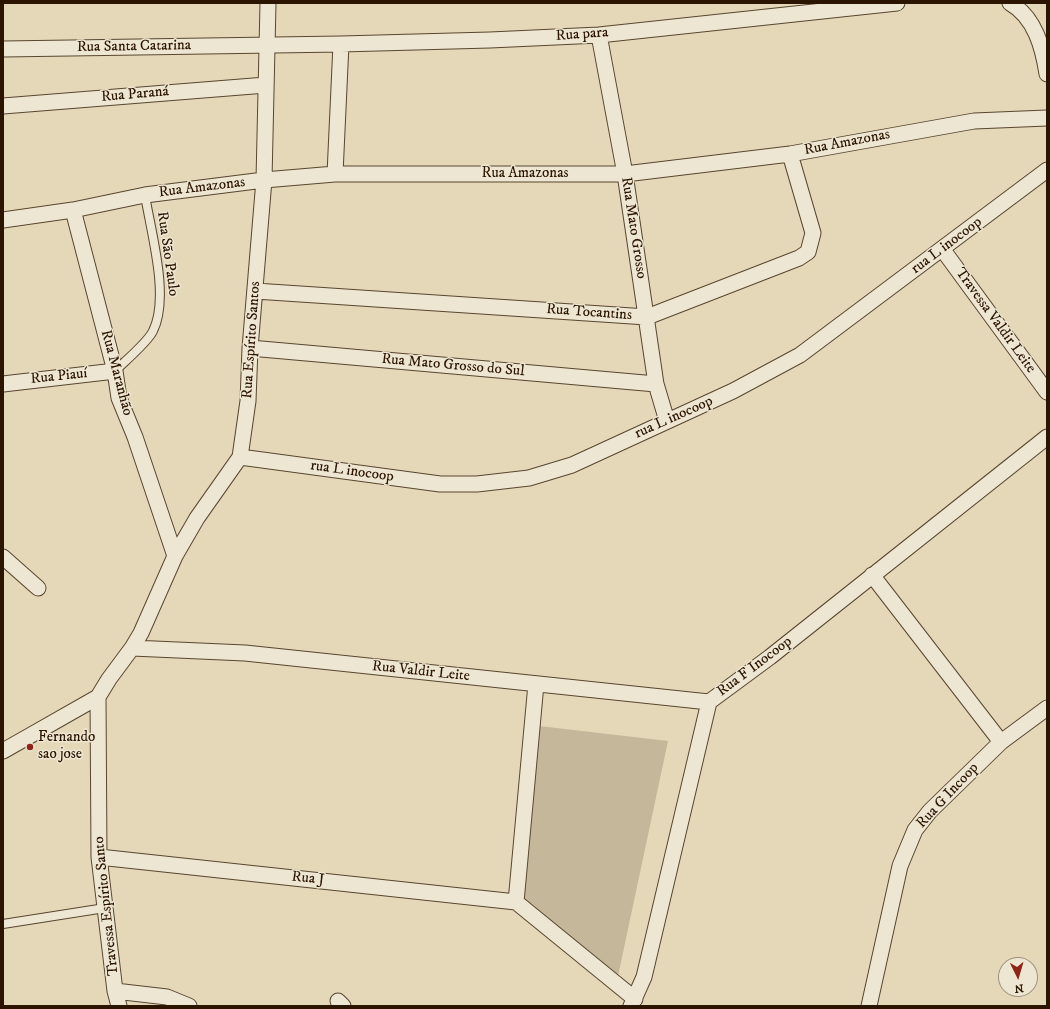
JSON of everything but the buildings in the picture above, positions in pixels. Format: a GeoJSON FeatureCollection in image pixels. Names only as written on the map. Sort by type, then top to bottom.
{"type":"FeatureCollection","features":[{"type":"Feature","properties":{"kind":"street","name":"Rua Espírito Santos"},"geometry":{"type":"LineString","coordinates":[[132,648],[175,556],[197,518],[240,457],[248,401],[250,348],[264,180],[268,3]]}},
{"type":"Feature","properties":{"kind":"street","name":"Rua para"},"geometry":{"type":"LineString","coordinates":[[266,45],[490,40],[599,35],[897,3]]}},
{"type":"Feature","properties":{"kind":"street"},"geometry":{"type":"LineString","coordinates":[[1017,5],[1038,34],[1047,74]]}},
{"type":"Feature","properties":{"kind":"street","name":"Rua Mato Grosso"},"geometry":{"type":"LineString","coordinates":[[599,35],[625,174],[656,384],[667,421]]}},
{"type":"Feature","properties":{"kind":"street"},"geometry":{"type":"LineString","coordinates":[[336,174],[341,44]]}},
{"type":"Feature","properties":{"kind":"street","name":"Rua Santa Catarina"},"geometry":{"type":"LineString","coordinates":[[3,49],[266,45]]}},
{"type":"Feature","properties":{"kind":"street","name":"Rua Paraná"},"geometry":{"type":"LineString","coordinates":[[3,106],[266,85]]}},
{"type":"Feature","properties":{"kind":"street","name":"Rua Amazonas"},"geometry":{"type":"LineString","coordinates":[[3,220],[73,210],[145,195],[264,180],[336,174],[625,174],[790,154],[974,121],[1047,118]]}},
{"type":"Feature","properties":{"kind":"street","name":"Rua Tocantins"},"geometry":{"type":"LineString","coordinates":[[255,291],[647,316],[799,258],[808,252],[814,233],[790,154]]}},
{"type":"Feature","properties":{"kind":"street","name":"rua L inocoop"},"geometry":{"type":"LineString","coordinates":[[240,457],[440,484],[477,484],[529,478],[572,465],[733,391],[800,355],[943,250],[1047,170]]}},
{"type":"Feature","properties":{"kind":"street","name":"Rua Maranhão"},"geometry":{"type":"LineString","coordinates":[[73,210],[115,371],[119,398],[135,436],[175,556]]}},
{"type":"Feature","properties":{"kind":"street","name":"Travessa Valdir Leite"},"geometry":{"type":"LineString","coordinates":[[943,250],[1047,392]]}},
{"type":"Feature","properties":{"kind":"street","name":"Rua Mato Grosso do Sul"},"geometry":{"type":"LineString","coordinates":[[250,348],[656,384]]}},
{"type":"Feature","properties":{"kind":"street","name":"Rua Piauí"},"geometry":{"type":"LineString","coordinates":[[3,384],[115,371]]}},
{"type":"Feature","properties":{"kind":"street","name":"Rua F Inocoop"},"geometry":{"type":"LineString","coordinates":[[633,1003],[644,977],[709,702],[770,657],[1047,437]]}},
{"type":"Feature","properties":{"kind":"street"},"geometry":{"type":"LineString","coordinates":[[3,557],[38,588]]}},
{"type":"Feature","properties":{"kind":"street"},"geometry":{"type":"LineString","coordinates":[[872,575],[1000,742]]}},
{"type":"Feature","properties":{"kind":"street"},"geometry":{"type":"LineString","coordinates":[[3,751],[98,697],[109,679],[132,648]]}},
{"type":"Feature","properties":{"kind":"street","name":"Rua Valdir Leite"},"geometry":{"type":"LineString","coordinates":[[132,648],[245,653],[709,702]]}},
{"type":"Feature","properties":{"kind":"street"},"geometry":{"type":"LineString","coordinates":[[536,684],[516,902],[633,1003]]}},
{"type":"Feature","properties":{"kind":"street","name":"Travessa Espírito Santo"},"geometry":{"type":"LineString","coordinates":[[98,697],[99,857],[115,991],[119,1006]]}},
{"type":"Feature","properties":{"kind":"street","name":"Rua G Incoop"},"geometry":{"type":"LineString","coordinates":[[869,1006],[900,866],[915,830],[930,811],[1000,742],[1047,708]]}},
{"type":"Feature","properties":{"kind":"street","name":"Rua J"},"geometry":{"type":"LineString","coordinates":[[99,857],[516,902]]}},
{"type":"Feature","properties":{"kind":"street"},"geometry":{"type":"LineString","coordinates":[[115,991],[167,997],[189,1006]]}},
{"type":"Feature","properties":{"kind":"lane","name":"Rua São Paulo"},"geometry":{"type":"LineString","coordinates":[[115,371],[152,333],[159,314],[161,294],[145,195]]}},
{"type":"Feature","properties":{"kind":"lane"},"geometry":{"type":"LineString","coordinates":[[3,924],[105,908]]}},
{"type":"Feature","properties":{"kind":"shaded area"},"geometry":{"type":"Polygon","coordinates":[[[539,726],[668,741],[618,976],[520,903],[539,726]]]}},
{"type":"Feature","properties":{"kind":"place","name":"Fernando sao jose"},"geometry":{"type":"Point","coordinates":[30,747]}}]}
